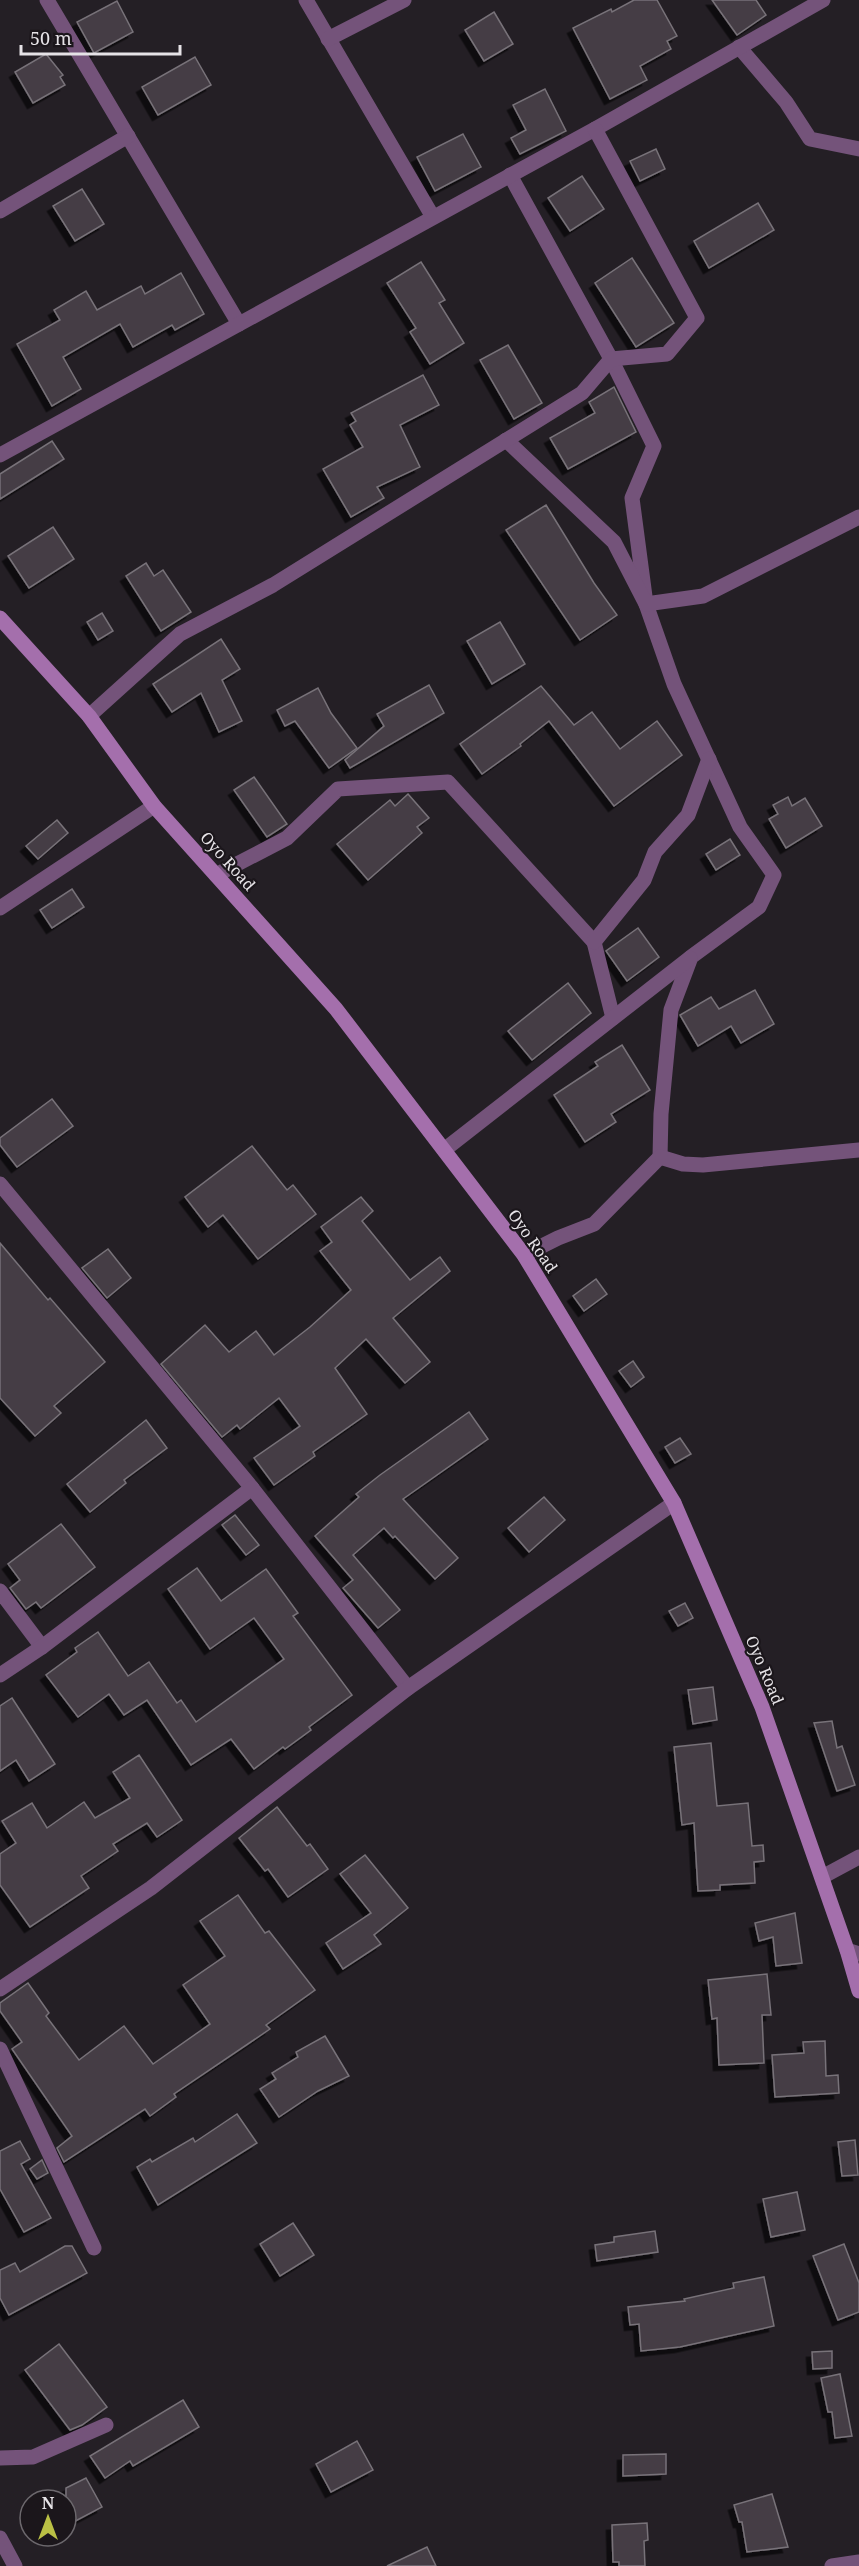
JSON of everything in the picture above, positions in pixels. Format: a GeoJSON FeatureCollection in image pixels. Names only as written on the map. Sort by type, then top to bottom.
{"type":"FeatureCollection","features":[{"type":"Feature","properties":{"kind":"street"},"geometry":{"type":"LineString","coordinates":[[47,0],[239,324]]}},
{"type":"Feature","properties":{"kind":"street"},"geometry":{"type":"LineString","coordinates":[[306,0],[427,217]]}},
{"type":"Feature","properties":{"kind":"street"},"geometry":{"type":"LineString","coordinates":[[328,39],[404,0]]}},
{"type":"Feature","properties":{"kind":"street"},"geometry":{"type":"LineString","coordinates":[[0,455],[239,324],[427,217],[446,210],[595,129],[823,0]]}},
{"type":"Feature","properties":{"kind":"street"},"geometry":{"type":"LineString","coordinates":[[739,47],[786,102],[810,139],[859,149]]}},
{"type":"Feature","properties":{"kind":"street"},"geometry":{"type":"LineString","coordinates":[[89,716],[180,634],[273,585],[582,393],[611,359],[667,354],[697,318],[595,129]]}},
{"type":"Feature","properties":{"kind":"street"},"geometry":{"type":"LineString","coordinates":[[0,211],[128,136]]}},
{"type":"Feature","properties":{"kind":"street"},"geometry":{"type":"LineString","coordinates":[[510,175],[611,359],[654,447],[632,498],[646,604]]}},
{"type":"Feature","properties":{"kind":"street"},"geometry":{"type":"LineString","coordinates":[[444,1150],[691,957],[759,907],[774,875],[740,827],[674,684],[646,604],[614,542],[506,440]]}},
{"type":"Feature","properties":{"kind":"street"},"geometry":{"type":"LineString","coordinates":[[646,604],[703,596],[859,517]]}},
{"type":"Feature","properties":{"kind":"street","name":"Oyo Road"},"geometry":{"type":"LineString","coordinates":[[0,618],[89,716],[154,806],[336,1009],[524,1255],[674,1503],[762,1707],[822,1877],[853,1952],[859,1991]]}},
{"type":"Feature","properties":{"kind":"street"},"geometry":{"type":"LineString","coordinates":[[594,942],[645,880],[655,852],[688,815],[709,759]]}},
{"type":"Feature","properties":{"kind":"street"},"geometry":{"type":"LineString","coordinates":[[216,875],[288,838],[338,789],[448,782],[594,942],[612,1018]]}},
{"type":"Feature","properties":{"kind":"street"},"geometry":{"type":"LineString","coordinates":[[0,908],[154,806]]}},
{"type":"Feature","properties":{"kind":"street"},"geometry":{"type":"LineString","coordinates":[[524,1255],[594,1224],[660,1156],[661,1114],[671,1010],[691,957]]}},
{"type":"Feature","properties":{"kind":"street"},"geometry":{"type":"LineString","coordinates":[[660,1156],[683,1164],[703,1165],[859,1150]]}},
{"type":"Feature","properties":{"kind":"street"},"geometry":{"type":"LineString","coordinates":[[0,1184],[252,1488],[408,1688]]}},
{"type":"Feature","properties":{"kind":"street"},"geometry":{"type":"LineString","coordinates":[[0,1676],[42,1647],[252,1488]]}},
{"type":"Feature","properties":{"kind":"street"},"geometry":{"type":"LineString","coordinates":[[0,1989],[151,1888],[408,1688],[674,1503]]}},
{"type":"Feature","properties":{"kind":"street"},"geometry":{"type":"LineString","coordinates":[[0,1592],[42,1647]]}},
{"type":"Feature","properties":{"kind":"street"},"geometry":{"type":"LineString","coordinates":[[822,1877],[859,1857]]}},
{"type":"Feature","properties":{"kind":"street"},"geometry":{"type":"LineString","coordinates":[[0,2049],[94,2248]]}},
{"type":"Feature","properties":{"kind":"street"},"geometry":{"type":"LineString","coordinates":[[0,2458],[33,2457],[106,2425]]}},
{"type":"Feature","properties":{"kind":"street"},"geometry":{"type":"LineString","coordinates":[[0,2538],[15,2566]]}},
{"type":"Feature","properties":{"kind":"street"},"geometry":{"type":"LineString","coordinates":[[832,2566],[859,2562]]}},
{"type":"Feature","properties":{"kind":"building"},"geometry":{"type":"Polygon","coordinates":[[[634,0],[657,0],[677,36],[667,41],[671,49],[640,66],[647,80],[610,99],[573,28],[634,0]]]}},
{"type":"Feature","properties":{"kind":"building"},"geometry":{"type":"Polygon","coordinates":[[[712,0],[756,0],[766,15],[737,35],[712,0]]]}},
{"type":"Feature","properties":{"kind":"building"},"geometry":{"type":"Polygon","coordinates":[[[117,1],[133,32],[94,53],[77,22],[117,1]]]}},
{"type":"Feature","properties":{"kind":"building"},"geometry":{"type":"Polygon","coordinates":[[[494,12],[513,44],[484,61],[465,30],[494,12]]]}},
{"type":"Feature","properties":{"kind":"building"},"geometry":{"type":"Polygon","coordinates":[[[46,54],[63,75],[60,77],[65,85],[33,103],[15,72],[46,54]]]}},
{"type":"Feature","properties":{"kind":"building"},"geometry":{"type":"Polygon","coordinates":[[[195,57],[211,85],[158,115],[142,87],[195,57]]]}},
{"type":"Feature","properties":{"kind":"building"},"geometry":{"type":"Polygon","coordinates":[[[545,89],[566,131],[520,154],[511,138],[526,130],[513,105],[545,89]]]}},
{"type":"Feature","properties":{"kind":"building"},"geometry":{"type":"Polygon","coordinates":[[[463,134],[481,167],[435,191],[417,157],[463,134]]]}},
{"type":"Feature","properties":{"kind":"building"},"geometry":{"type":"Polygon","coordinates":[[[656,149],[665,169],[640,181],[630,161],[656,149]]]}},
{"type":"Feature","properties":{"kind":"building"},"geometry":{"type":"Polygon","coordinates":[[[582,176],[604,209],[570,231],[548,198],[582,176]]]}},
{"type":"Feature","properties":{"kind":"building"},"geometry":{"type":"Polygon","coordinates":[[[82,189],[104,224],[75,241],[53,206],[82,189]]]}},
{"type":"Feature","properties":{"kind":"building"},"geometry":{"type":"Polygon","coordinates":[[[758,203],[774,230],[709,268],[694,241],[758,203]]]}},
{"type":"Feature","properties":{"kind":"building"},"geometry":{"type":"Polygon","coordinates":[[[632,258],[674,323],[636,347],[595,283],[632,258]]]}},
{"type":"Feature","properties":{"kind":"building"},"geometry":{"type":"Polygon","coordinates":[[[421,262],[445,300],[439,303],[464,343],[430,364],[410,332],[416,328],[387,283],[421,262]]]}},
{"type":"Feature","properties":{"kind":"building"},"geometry":{"type":"Polygon","coordinates":[[[181,273],[204,314],[175,330],[172,325],[133,347],[120,324],[63,357],[81,389],[52,406],[17,344],[60,320],[54,310],[86,291],[97,310],[141,286],[145,294],[181,273]]]}},
{"type":"Feature","properties":{"kind":"building"},"geometry":{"type":"Polygon","coordinates":[[[508,345],[542,403],[514,419],[480,360],[508,345]]]}},
{"type":"Feature","properties":{"kind":"building"},"geometry":{"type":"Polygon","coordinates":[[[423,375],[439,405],[400,425],[420,467],[377,487],[384,498],[351,517],[323,469],[363,447],[350,425],[356,421],[351,413],[423,375]]]}},
{"type":"Feature","properties":{"kind":"building"},"geometry":{"type":"Polygon","coordinates":[[[614,387],[636,432],[568,469],[550,438],[595,413],[589,402],[614,387]]]}},
{"type":"Feature","properties":{"kind":"building"},"geometry":{"type":"Polygon","coordinates":[[[52,441],[64,459],[0,499],[0,474],[52,441]]]}},
{"type":"Feature","properties":{"kind":"building"},"geometry":{"type":"Polygon","coordinates":[[[546,505],[594,583],[617,615],[580,640],[506,530],[546,505]]]}},
{"type":"Feature","properties":{"kind":"building"},"geometry":{"type":"Polygon","coordinates":[[[53,527],[74,559],[29,588],[8,556],[53,527]]]}},
{"type":"Feature","properties":{"kind":"building"},"geometry":{"type":"Polygon","coordinates":[[[146,563],[154,576],[163,570],[191,612],[161,631],[126,576],[146,563]]]}},
{"type":"Feature","properties":{"kind":"building"},"geometry":{"type":"Polygon","coordinates":[[[102,613],[113,631],[98,640],[87,622],[102,613]]]}},
{"type":"Feature","properties":{"kind":"building"},"geometry":{"type":"Polygon","coordinates":[[[500,622],[525,664],[492,684],[467,641],[500,622]]]}},
{"type":"Feature","properties":{"kind":"building"},"geometry":{"type":"Polygon","coordinates":[[[221,639],[240,669],[222,680],[242,721],[219,732],[201,693],[172,712],[153,684],[221,639]]]}},
{"type":"Feature","properties":{"kind":"building"},"geometry":{"type":"Polygon","coordinates":[[[429,685],[444,713],[350,768],[345,760],[384,726],[377,714],[429,685]]]}},
{"type":"Feature","properties":{"kind":"building"},"geometry":{"type":"Polygon","coordinates":[[[541,686],[574,725],[592,712],[620,749],[657,721],[682,755],[614,806],[549,721],[520,744],[521,746],[482,774],[460,744],[541,686]]]}},
{"type":"Feature","properties":{"kind":"building"},"geometry":{"type":"Polygon","coordinates":[[[318,688],[331,713],[357,748],[329,768],[295,721],[285,726],[277,710],[318,688]]]}},
{"type":"Feature","properties":{"kind":"building"},"geometry":{"type":"Polygon","coordinates":[[[254,777],[287,824],[267,837],[234,790],[254,777]]]}},
{"type":"Feature","properties":{"kind":"building"},"geometry":{"type":"Polygon","coordinates":[[[408,794],[429,818],[417,827],[422,833],[368,880],[337,844],[390,800],[395,806],[408,794]]]}},
{"type":"Feature","properties":{"kind":"building"},"geometry":{"type":"Polygon","coordinates":[[[788,797],[792,806],[805,798],[822,826],[786,848],[769,819],[778,814],[773,805],[788,797]]]}},
{"type":"Feature","properties":{"kind":"building"},"geometry":{"type":"Polygon","coordinates":[[[57,820],[68,833],[38,859],[26,846],[57,820]]]}},
{"type":"Feature","properties":{"kind":"building"},"geometry":{"type":"Polygon","coordinates":[[[730,839],[740,855],[716,870],[706,854],[730,839]]]}},
{"type":"Feature","properties":{"kind":"building"},"geometry":{"type":"Polygon","coordinates":[[[72,889],[84,907],[52,928],[40,910],[72,889]]]}},
{"type":"Feature","properties":{"kind":"building"},"geometry":{"type":"Polygon","coordinates":[[[638,928],[659,957],[627,981],[606,951],[638,928]]]}},
{"type":"Feature","properties":{"kind":"building"},"geometry":{"type":"Polygon","coordinates":[[[568,983],[591,1013],[532,1060],[508,1031],[568,983]]]}},
{"type":"Feature","properties":{"kind":"building"},"geometry":{"type":"Polygon","coordinates":[[[755,990],[774,1024],[741,1043],[731,1026],[698,1046],[680,1015],[711,997],[719,1009],[755,990]]]}},
{"type":"Feature","properties":{"kind":"building"},"geometry":{"type":"Polygon","coordinates":[[[622,1045],[650,1090],[611,1114],[616,1122],[585,1142],[554,1095],[598,1066],[595,1062],[622,1045]]]}},
{"type":"Feature","properties":{"kind":"building"},"geometry":{"type":"Polygon","coordinates":[[[52,1099],[73,1126],[17,1167],[0,1145],[0,1138],[52,1099]]]}},
{"type":"Feature","properties":{"kind":"building"},"geometry":{"type":"Polygon","coordinates":[[[252,1146],[287,1190],[293,1185],[316,1214],[258,1259],[223,1215],[208,1227],[185,1197],[252,1146]]]}},
{"type":"Feature","properties":{"kind":"building"},"geometry":{"type":"Polygon","coordinates":[[[361,1197],[373,1211],[362,1221],[410,1280],[440,1257],[450,1271],[393,1318],[430,1362],[405,1383],[366,1339],[335,1368],[367,1414],[313,1452],[315,1456],[274,1485],[254,1458],[300,1426],[279,1398],[240,1429],[237,1425],[222,1437],[161,1364],[205,1325],[229,1352],[256,1331],[274,1355],[310,1327],[351,1290],[320,1251],[332,1242],[321,1227],[361,1197]]]}},
{"type":"Feature","properties":{"kind":"building"},"geometry":{"type":"Polygon","coordinates":[[[0,1243],[105,1362],[54,1406],[61,1413],[35,1436],[0,1398],[0,1243]]]}},
{"type":"Feature","properties":{"kind":"building"},"geometry":{"type":"Polygon","coordinates":[[[108,1249],[131,1278],[107,1298],[82,1268],[108,1249]]]}},
{"type":"Feature","properties":{"kind":"building"},"geometry":{"type":"Polygon","coordinates":[[[596,1279],[607,1294],[584,1311],[573,1296],[596,1279]]]}},
{"type":"Feature","properties":{"kind":"building"},"geometry":{"type":"Polygon","coordinates":[[[633,1361],[644,1377],[631,1387],[619,1371],[633,1361]]]}},
{"type":"Feature","properties":{"kind":"building"},"geometry":{"type":"Polygon","coordinates":[[[469,1412],[488,1439],[403,1499],[458,1558],[435,1579],[395,1536],[393,1538],[384,1528],[353,1555],[400,1610],[378,1628],[343,1588],[353,1580],[315,1536],[359,1497],[356,1494],[469,1412]]]}},
{"type":"Feature","properties":{"kind":"building"},"geometry":{"type":"Polygon","coordinates":[[[146,1420],[167,1448],[124,1480],[126,1483],[90,1512],[67,1484],[146,1420]]]}},
{"type":"Feature","properties":{"kind":"building"},"geometry":{"type":"Polygon","coordinates":[[[680,1438],[691,1454],[675,1463],[665,1447],[680,1438]]]}},
{"type":"Feature","properties":{"kind":"building"},"geometry":{"type":"Polygon","coordinates":[[[544,1497],[565,1520],[529,1552],[508,1528],[544,1497]]]}},
{"type":"Feature","properties":{"kind":"building"},"geometry":{"type":"Polygon","coordinates":[[[235,1515],[259,1545],[246,1555],[222,1525],[235,1515]]]}},
{"type":"Feature","properties":{"kind":"building"},"geometry":{"type":"Polygon","coordinates":[[[61,1524],[95,1567],[41,1608],[36,1602],[26,1609],[10,1588],[20,1580],[8,1564],[61,1524]]]}},
{"type":"Feature","properties":{"kind":"building"},"geometry":{"type":"Polygon","coordinates":[[[197,1568],[221,1601],[266,1569],[298,1613],[293,1616],[352,1695],[309,1727],[311,1730],[254,1769],[231,1739],[191,1765],[147,1700],[124,1715],[109,1694],[78,1717],[46,1675],[77,1652],[75,1648],[98,1632],[128,1676],[149,1662],[177,1703],[181,1700],[196,1722],[284,1659],[254,1618],[210,1649],[168,1589],[197,1568]]]}},
{"type":"Feature","properties":{"kind":"building"},"geometry":{"type":"Polygon","coordinates":[[[685,1603],[693,1618],[678,1626],[669,1611],[685,1603]]]}},
{"type":"Feature","properties":{"kind":"building"},"geometry":{"type":"Polygon","coordinates":[[[713,1687],[717,1720],[693,1724],[688,1690],[713,1687]]]}},
{"type":"Feature","properties":{"kind":"building"},"geometry":{"type":"Polygon","coordinates":[[[12,1698],[55,1764],[29,1781],[16,1760],[0,1771],[0,1706],[12,1698]]]}},
{"type":"Feature","properties":{"kind":"building"},"geometry":{"type":"Polygon","coordinates":[[[832,1721],[837,1748],[842,1746],[855,1785],[837,1791],[814,1723],[832,1721]]]}},
{"type":"Feature","properties":{"kind":"building"},"geometry":{"type":"Polygon","coordinates":[[[711,1743],[717,1806],[748,1803],[752,1846],[763,1845],[764,1861],[754,1862],[755,1883],[720,1885],[720,1890],[698,1891],[694,1823],[682,1825],[674,1747],[711,1743]]]}},
{"type":"Feature","properties":{"kind":"building"},"geometry":{"type":"Polygon","coordinates":[[[139,1755],[182,1820],[157,1837],[147,1823],[113,1844],[118,1851],[81,1876],[89,1888],[30,1927],[0,1885],[0,1854],[16,1843],[2,1821],[32,1803],[47,1828],[84,1802],[95,1818],[130,1798],[113,1772],[139,1755]]]}},
{"type":"Feature","properties":{"kind":"building"},"geometry":{"type":"Polygon","coordinates":[[[277,1807],[307,1846],[310,1844],[328,1869],[288,1897],[268,1869],[265,1871],[239,1838],[277,1807]]]}},
{"type":"Feature","properties":{"kind":"building"},"geometry":{"type":"Polygon","coordinates":[[[365,1855],[408,1908],[374,1935],[381,1944],[343,1969],[326,1943],[371,1913],[340,1874],[365,1855]]]}},
{"type":"Feature","properties":{"kind":"building"},"geometry":{"type":"Polygon","coordinates":[[[238,1895],[265,1933],[269,1931],[315,1990],[266,2025],[270,2029],[174,2094],[176,2097],[150,2116],[145,2109],[64,2162],[57,2148],[72,2136],[12,2049],[22,2042],[0,2011],[0,2003],[28,1983],[49,2013],[46,2016],[79,2060],[124,2026],[153,2064],[210,2024],[183,1985],[225,1956],[200,1921],[238,1895]]]}},
{"type":"Feature","properties":{"kind":"building"},"geometry":{"type":"Polygon","coordinates":[[[795,1913],[802,1963],[776,1966],[773,1937],[759,1941],[755,1923],[795,1913]]]}},
{"type":"Feature","properties":{"kind":"building"},"geometry":{"type":"Polygon","coordinates":[[[767,1974],[771,2015],[762,2015],[764,2063],[719,2065],[717,2018],[712,2019],[708,1980],[767,1974]]]}},
{"type":"Feature","properties":{"kind":"building"},"geometry":{"type":"Polygon","coordinates":[[[325,2036],[349,2076],[318,2091],[279,2117],[260,2089],[276,2079],[272,2073],[298,2057],[296,2052],[325,2036]]]}},
{"type":"Feature","properties":{"kind":"building"},"geometry":{"type":"Polygon","coordinates":[[[825,2041],[826,2076],[838,2075],[839,2093],[775,2097],[772,2055],[804,2053],[803,2042],[825,2041]]]}},
{"type":"Feature","properties":{"kind":"building"},"geometry":{"type":"Polygon","coordinates":[[[237,2114],[257,2143],[158,2205],[137,2167],[150,2159],[152,2162],[193,2138],[195,2142],[237,2114]]]}},
{"type":"Feature","properties":{"kind":"building"},"geometry":{"type":"Polygon","coordinates":[[[855,2140],[858,2175],[842,2176],[838,2142],[855,2140]]]}},
{"type":"Feature","properties":{"kind":"building"},"geometry":{"type":"Polygon","coordinates":[[[20,2141],[30,2159],[21,2164],[51,2218],[24,2232],[0,2189],[0,2151],[20,2141]]]}},
{"type":"Feature","properties":{"kind":"building"},"geometry":{"type":"Polygon","coordinates":[[[42,2160],[48,2173],[37,2179],[30,2169],[42,2160]]]}},
{"type":"Feature","properties":{"kind":"building"},"geometry":{"type":"Polygon","coordinates":[[[797,2192],[805,2230],[771,2237],[763,2199],[797,2192]]]}},
{"type":"Feature","properties":{"kind":"building"},"geometry":{"type":"Polygon","coordinates":[[[293,2223],[314,2255],[280,2276],[260,2244],[293,2223]]]}},
{"type":"Feature","properties":{"kind":"building"},"geometry":{"type":"Polygon","coordinates":[[[655,2231],[658,2252],[597,2261],[595,2245],[614,2242],[614,2237],[655,2231]]]}},
{"type":"Feature","properties":{"kind":"building"},"geometry":{"type":"Polygon","coordinates":[[[844,2244],[859,2283],[859,2312],[838,2320],[813,2256],[844,2244]]]}},
{"type":"Feature","properties":{"kind":"building"},"geometry":{"type":"Polygon","coordinates":[[[65,2246],[72,2246],[87,2273],[9,2315],[0,2298],[0,2270],[15,2263],[20,2272],[65,2246]]]}},
{"type":"Feature","properties":{"kind":"building"},"geometry":{"type":"Polygon","coordinates":[[[764,2277],[774,2326],[680,2347],[641,2351],[639,2324],[630,2325],[628,2307],[685,2301],[684,2299],[734,2288],[733,2283],[764,2277]]]}},
{"type":"Feature","properties":{"kind":"building"},"geometry":{"type":"Polygon","coordinates":[[[59,2344],[107,2407],[82,2425],[70,2430],[25,2370],[59,2344]]]}},
{"type":"Feature","properties":{"kind":"building"},"geometry":{"type":"Polygon","coordinates":[[[832,2351],[832,2368],[813,2369],[812,2352],[832,2351]]]}},
{"type":"Feature","properties":{"kind":"building"},"geometry":{"type":"Polygon","coordinates":[[[840,2374],[852,2436],[835,2438],[832,2412],[828,2412],[821,2378],[840,2374]]]}},
{"type":"Feature","properties":{"kind":"building"},"geometry":{"type":"Polygon","coordinates":[[[183,2400],[199,2427],[133,2466],[130,2461],[105,2478],[90,2456],[183,2400]]]}},
{"type":"Feature","properties":{"kind":"building"},"geometry":{"type":"Polygon","coordinates":[[[357,2441],[373,2470],[331,2492],[316,2464],[357,2441]]]}},
{"type":"Feature","properties":{"kind":"building"},"geometry":{"type":"Polygon","coordinates":[[[666,2454],[666,2474],[623,2476],[623,2455],[666,2454]]]}},
{"type":"Feature","properties":{"kind":"building"},"geometry":{"type":"Polygon","coordinates":[[[86,2478],[102,2507],[78,2520],[78,2488],[66,2488],[86,2478]]]}},
{"type":"Feature","properties":{"kind":"building"},"geometry":{"type":"Polygon","coordinates":[[[772,2494],[788,2547],[747,2552],[742,2522],[739,2522],[734,2505],[772,2494]]]}},
{"type":"Feature","properties":{"kind":"building"},"geometry":{"type":"Polygon","coordinates":[[[647,2523],[648,2540],[644,2541],[645,2566],[619,2566],[619,2562],[613,2562],[612,2525],[647,2523]]]}},
{"type":"Feature","properties":{"kind":"building"},"geometry":{"type":"Polygon","coordinates":[[[427,2547],[436,2566],[387,2566],[427,2547]]]}}]}
